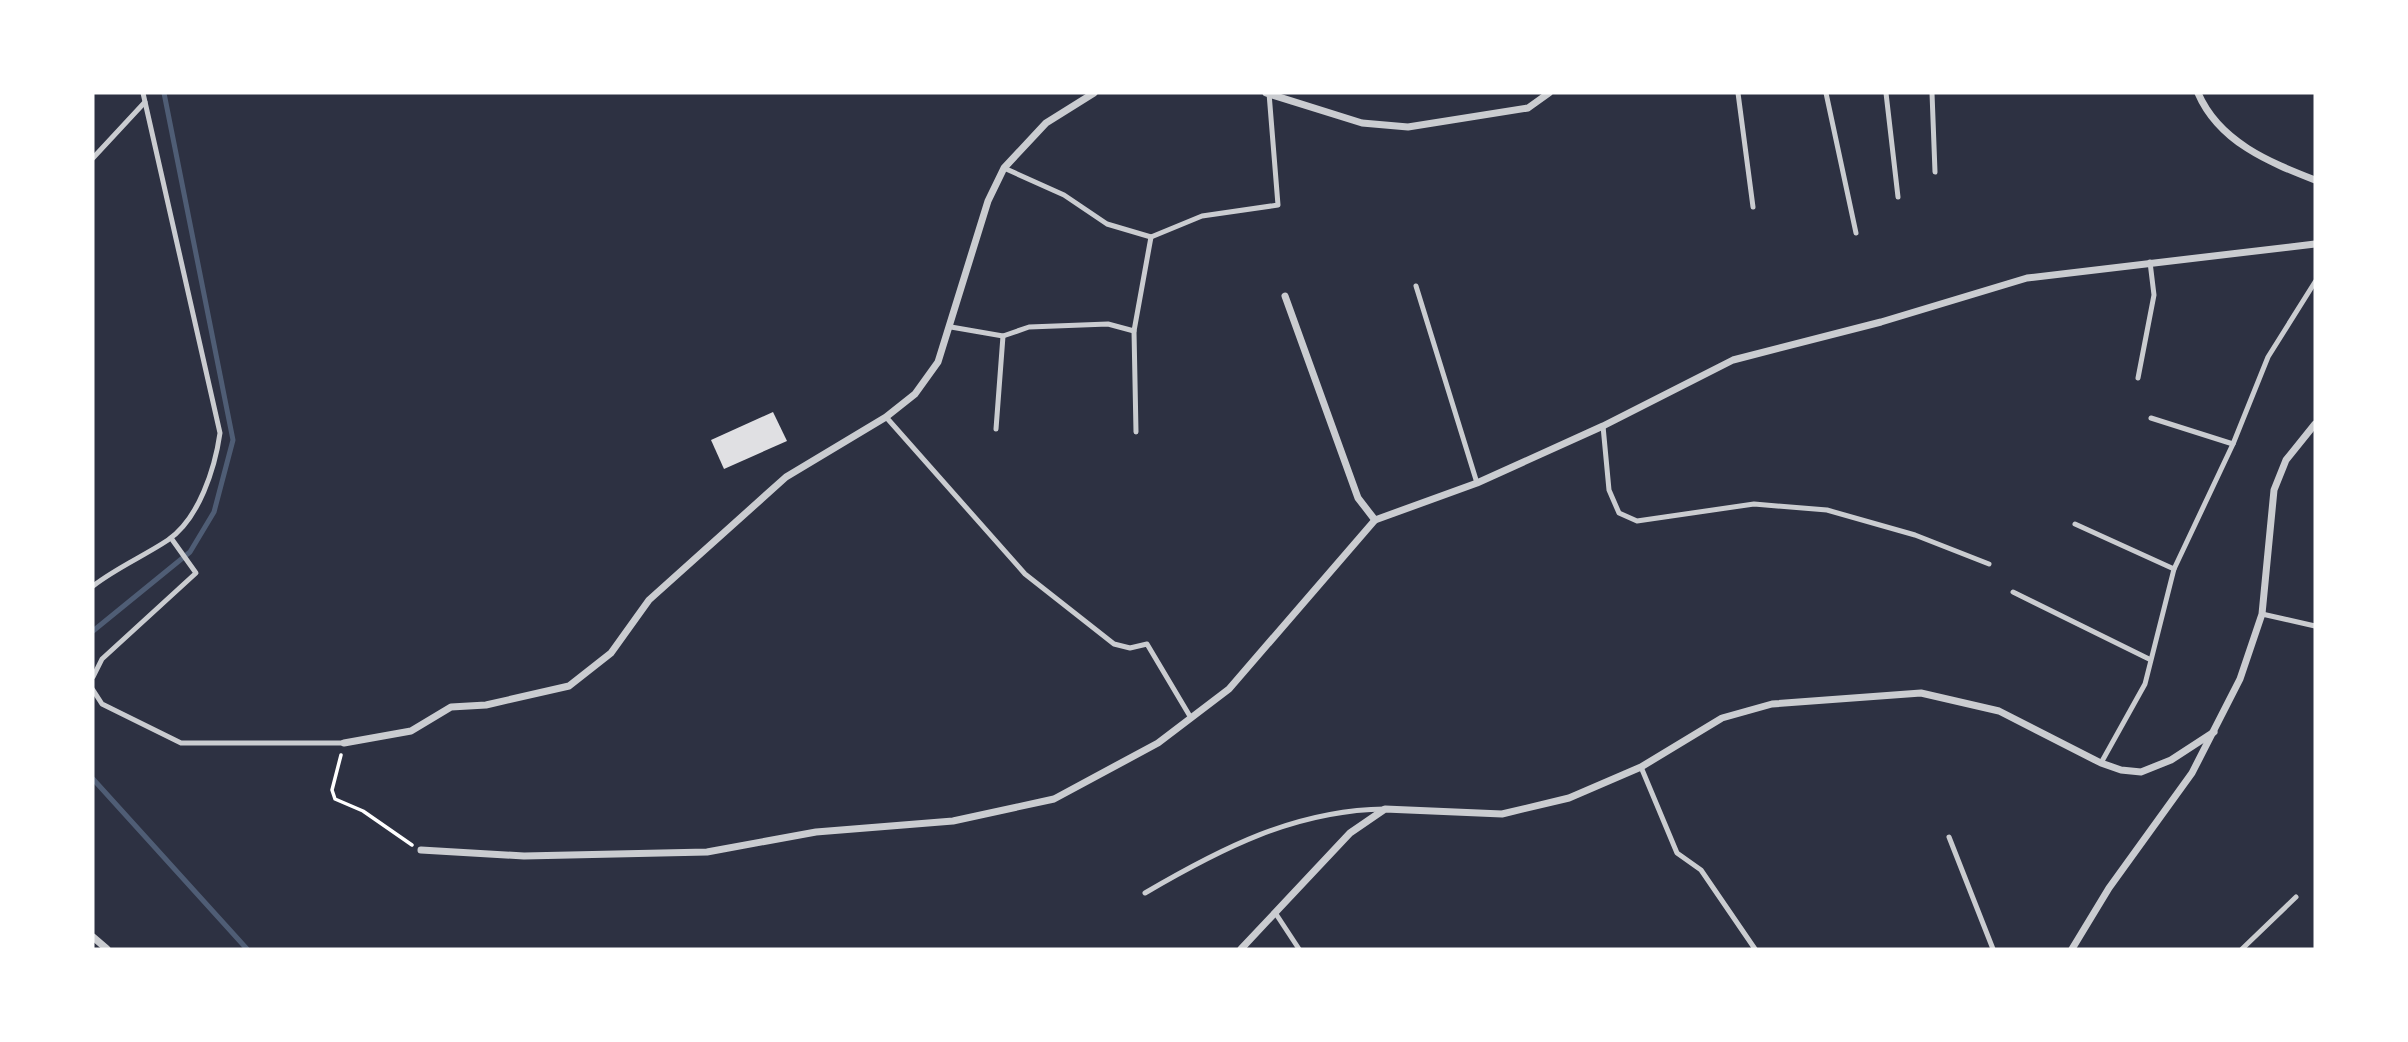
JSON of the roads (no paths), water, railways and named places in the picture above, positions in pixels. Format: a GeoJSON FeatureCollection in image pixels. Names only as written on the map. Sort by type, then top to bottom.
{"type":"FeatureCollection","features":[{"type":"Feature","properties":{"kind":"street"},"geometry":{"type":"LineString","coordinates":[[344,743],[411,731],[451,707],[486,705],[569,686],[611,653],[649,600],[786,477],[886,417],[915,394],[938,362],[988,201],[1004,168],[1046,123],[1094,93]]}},
{"type":"Feature","properties":{"kind":"street"},"geometry":{"type":"LineString","coordinates":[[1267,93],[1362,123],[1408,127],[1528,108],[1549,93]]}},
{"type":"Feature","properties":{"kind":"street"},"geometry":{"type":"LineString","coordinates":[[2198,93],[2206,112],[2237,143],[2278,166],[2315,180]]}},
{"type":"Feature","properties":{"kind":"street"},"geometry":{"type":"LineString","coordinates":[[421,850],[524,856],[707,852],[816,832],[902,827],[982,817],[1054,799],[1158,743],[1229,688],[1375,520],[1477,483],[1603,426],[1733,360],[1881,322],[2027,278],[2315,244]]}},
{"type":"Feature","properties":{"kind":"street"},"geometry":{"type":"LineString","coordinates":[[1285,296],[1359,498],[1375,520]]}},
{"type":"Feature","properties":{"kind":"street"},"geometry":{"type":"LineString","coordinates":[[2072,949],[2109,888],[2173,803],[2214,732],[2240,679],[2262,614],[2274,490],[2286,460],[2315,424]]}},
{"type":"Feature","properties":{"kind":"street"},"geometry":{"type":"LineString","coordinates":[[1241,949],[1276,915],[1350,833],[1385,809],[1502,814],[1569,798],[1641,768],[1722,718],[1772,704],[1921,693],[1999,711],[2101,764],[2141,772],[2155,768],[2214,732]]}},
{"type":"Feature","properties":{"kind":"street"},"geometry":{"type":"LineString","coordinates":[[93,937],[107,949]]}},
{"type":"Feature","properties":{"kind":"lane"},"geometry":{"type":"LineString","coordinates":[[93,586],[171,538],[204,492],[215,464],[220,433],[143,93]]}},
{"type":"Feature","properties":{"kind":"lane"},"geometry":{"type":"LineString","coordinates":[[1004,168],[1064,194],[1107,224],[1151,237],[1202,216],[1278,205],[1267,93]]}},
{"type":"Feature","properties":{"kind":"lane"},"geometry":{"type":"LineString","coordinates":[[1738,93],[1753,207]]}},
{"type":"Feature","properties":{"kind":"lane"},"geometry":{"type":"LineString","coordinates":[[1826,93],[1856,233]]}},
{"type":"Feature","properties":{"kind":"lane"},"geometry":{"type":"LineString","coordinates":[[1886,93],[1898,197]]}},
{"type":"Feature","properties":{"kind":"lane"},"geometry":{"type":"LineString","coordinates":[[1932,93],[1936,172]]}},
{"type":"Feature","properties":{"kind":"lane"},"geometry":{"type":"LineString","coordinates":[[93,158],[145,102]]}},
{"type":"Feature","properties":{"kind":"lane"},"geometry":{"type":"LineString","coordinates":[[1136,432],[1134,331],[1151,237]]}},
{"type":"Feature","properties":{"kind":"lane"},"geometry":{"type":"LineString","coordinates":[[2138,378],[2154,295],[2150,262]]}},
{"type":"Feature","properties":{"kind":"lane"},"geometry":{"type":"LineString","coordinates":[[2101,764],[2145,684],[2149,659],[2174,569],[2233,444],[2268,357],[2315,282]]}},
{"type":"Feature","properties":{"kind":"lane"},"geometry":{"type":"LineString","coordinates":[[1416,286],[1477,483]]}},
{"type":"Feature","properties":{"kind":"lane"},"geometry":{"type":"LineString","coordinates":[[951,327],[1003,336],[1029,327],[1042,326],[1108,324],[1134,331]]}},
{"type":"Feature","properties":{"kind":"lane"},"geometry":{"type":"LineString","coordinates":[[996,429],[1003,336]]}},
{"type":"Feature","properties":{"kind":"lane"},"geometry":{"type":"LineString","coordinates":[[886,417],[1025,574],[1114,644],[1130,648],[1147,644],[1191,718]]}},
{"type":"Feature","properties":{"kind":"lane"},"geometry":{"type":"LineString","coordinates":[[2151,418],[2233,444]]}},
{"type":"Feature","properties":{"kind":"lane"},"geometry":{"type":"LineString","coordinates":[[1603,426],[1609,491],[1619,513],[1637,521],[1754,504],[1827,510],[1915,535],[1989,564]]}},
{"type":"Feature","properties":{"kind":"lane"},"geometry":{"type":"LineString","coordinates":[[2075,524],[2174,569]]}},
{"type":"Feature","properties":{"kind":"lane"},"geometry":{"type":"LineString","coordinates":[[93,677],[102,659],[195,573],[171,538]]}},
{"type":"Feature","properties":{"kind":"lane"},"geometry":{"type":"LineString","coordinates":[[2013,592],[2149,659]]}},
{"type":"Feature","properties":{"kind":"lane"},"geometry":{"type":"LineString","coordinates":[[2262,614],[2315,626]]}},
{"type":"Feature","properties":{"kind":"lane"},"geometry":{"type":"LineString","coordinates":[[93,690],[102,704],[181,743],[344,743]]}},
{"type":"Feature","properties":{"kind":"lane"},"geometry":{"type":"LineString","coordinates":[[1641,768],[1677,853],[1701,870],[1755,949]]}},
{"type":"Feature","properties":{"kind":"lane"},"geometry":{"type":"LineString","coordinates":[[1145,893],[1210,855],[1309,817],[1349,809],[1385,809]]}},
{"type":"Feature","properties":{"kind":"lane"},"geometry":{"type":"LineString","coordinates":[[1949,837],[1993,949]]}},
{"type":"Feature","properties":{"kind":"lane"},"geometry":{"type":"LineString","coordinates":[[2242,949],[2296,897]]}},
{"type":"Feature","properties":{"kind":"lane"},"geometry":{"type":"LineString","coordinates":[[1276,915],[1299,949]]}},
{"type":"Feature","properties":{"kind":"waterway"},"geometry":{"type":"LineString","coordinates":[[93,631],[190,552],[214,512],[233,440],[164,93]]}},
{"type":"Feature","properties":{"kind":"waterway"},"geometry":{"type":"LineString","coordinates":[[93,779],[247,949]]}}]}
